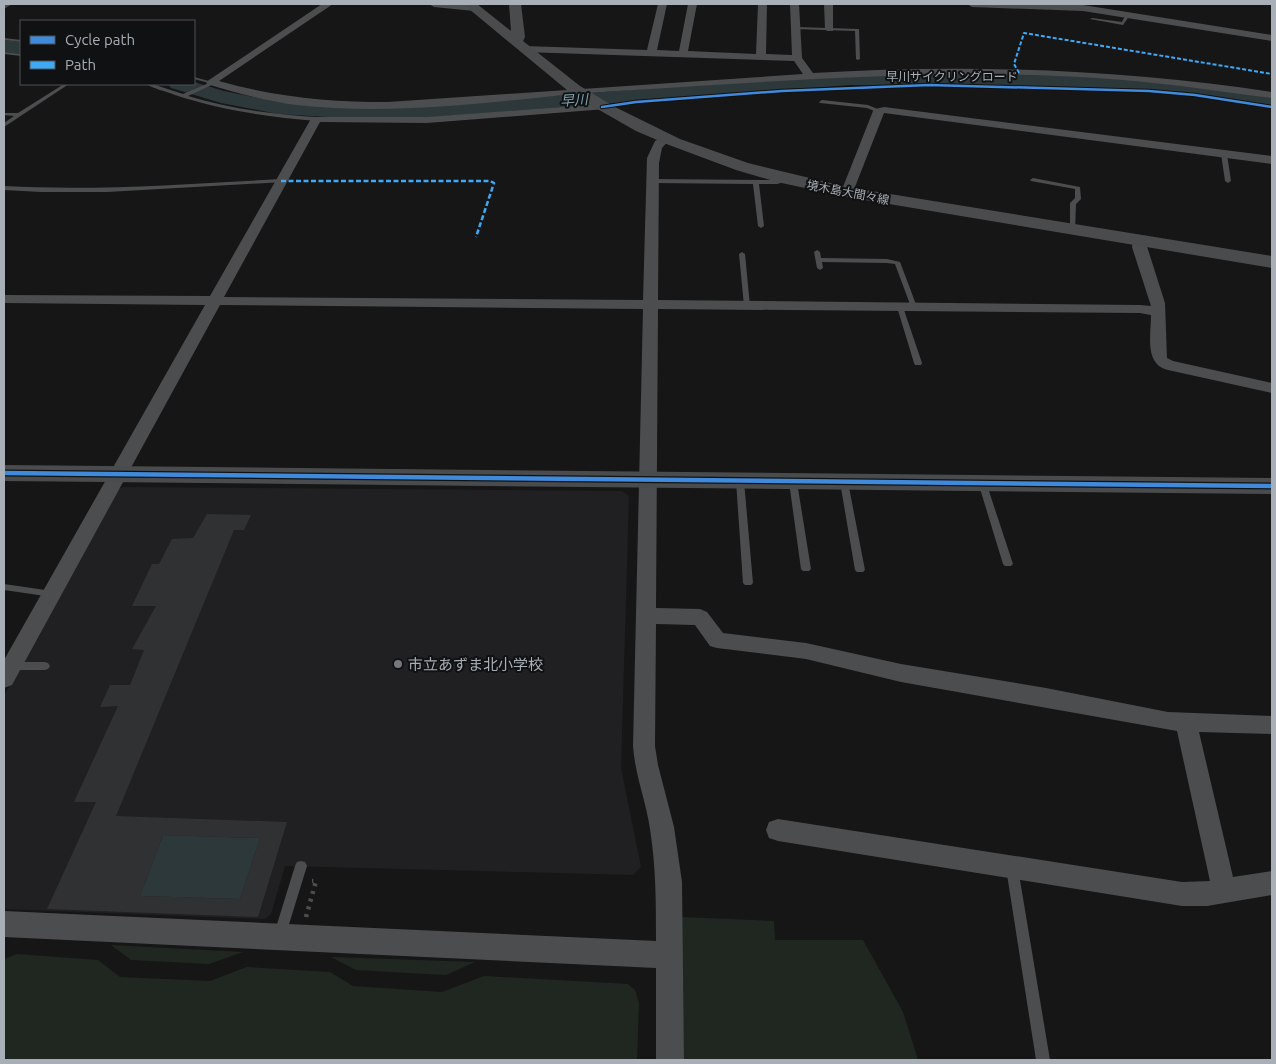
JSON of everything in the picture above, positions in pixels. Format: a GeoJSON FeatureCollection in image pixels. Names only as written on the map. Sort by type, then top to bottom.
{"type":"FeatureCollection","features":[{"type":"Feature","properties":{"kind":"main road"},"geometry":{"type":"LineString","coordinates":[[515,4],[519,45]]}},
{"type":"Feature","properties":{"kind":"main road","name":"境木島大間々線"},"geometry":{"type":"LineString","coordinates":[[471,6],[580,93],[601,106],[664,139],[726,162],[787,180],[847,192],[1272,262]]}},
{"type":"Feature","properties":{"kind":"main road"},"geometry":{"type":"LineString","coordinates":[[4,473],[1272,486]]}},
{"type":"Feature","properties":{"kind":"street"},"geometry":{"type":"LineString","coordinates":[[212,83],[328,4]]}},
{"type":"Feature","properties":{"kind":"street"},"geometry":{"type":"LineString","coordinates":[[434,4],[471,6]]}},
{"type":"Feature","properties":{"kind":"street"},"geometry":{"type":"LineString","coordinates":[[651,53],[663,4]]}},
{"type":"Feature","properties":{"kind":"street"},"geometry":{"type":"LineString","coordinates":[[683,54],[693,4]]}},
{"type":"Feature","properties":{"kind":"street"},"geometry":{"type":"LineString","coordinates":[[761,57],[763,4]]}},
{"type":"Feature","properties":{"kind":"street"},"geometry":{"type":"LineString","coordinates":[[795,4],[797,58],[809,75]]}},
{"type":"Feature","properties":{"kind":"street"},"geometry":{"type":"LineString","coordinates":[[828,4],[830,29]]}},
{"type":"Feature","properties":{"kind":"street"},"geometry":{"type":"LineString","coordinates":[[972,4],[1076,5],[1272,38]]}},
{"type":"Feature","properties":{"kind":"street"},"geometry":{"type":"LineString","coordinates":[[519,45],[651,53],[797,58]]}},
{"type":"Feature","properties":{"kind":"street"},"geometry":{"type":"LineString","coordinates":[[212,83],[269,98],[317,103],[372,105],[434,104],[809,75],[945,72],[1105,76],[1190,83],[1272,95]]}},
{"type":"Feature","properties":{"kind":"street"},"geometry":{"type":"LineString","coordinates":[[7,673],[316,119],[427,120],[601,106]]}},
{"type":"Feature","properties":{"kind":"street"},"geometry":{"type":"LineString","coordinates":[[847,192],[879,111],[884,110],[1272,160]]}},
{"type":"Feature","properties":{"kind":"street"},"geometry":{"type":"LineString","coordinates":[[664,139],[657,144],[653,151],[652,181],[644,746],[646,765],[667,855],[669,882],[670,1060]]}},
{"type":"Feature","properties":{"kind":"street"},"geometry":{"type":"LineString","coordinates":[[1139,240],[1139,247],[1158,303],[1159,358],[1161,361],[1168,365],[1272,388]]}},
{"type":"Feature","properties":{"kind":"street"},"geometry":{"type":"LineString","coordinates":[[4,299],[1140,309],[1158,312]]}},
{"type":"Feature","properties":{"kind":"street"},"geometry":{"type":"LineString","coordinates":[[647,616],[700,618],[707,622],[717,640],[806,651],[901,674],[1046,697],[1140,717],[1186,722],[1272,725]]}},
{"type":"Feature","properties":{"kind":"street"},"geometry":{"type":"LineString","coordinates":[[1186,722],[1219,873],[1226,890]]}},
{"type":"Feature","properties":{"kind":"street"},"geometry":{"type":"LineString","coordinates":[[778,830],[1182,894],[1207,894],[1272,883]]}},
{"type":"Feature","properties":{"kind":"street"},"geometry":{"type":"LineString","coordinates":[[4,924],[668,955]]}},
{"type":"Feature","properties":{"kind":"lane"},"geometry":{"type":"LineString","coordinates":[[1092,19],[1124,24],[1128,15]]}},
{"type":"Feature","properties":{"kind":"lane"},"geometry":{"type":"LineString","coordinates":[[796,28],[857,30],[858,59]]}},
{"type":"Feature","properties":{"kind":"lane"},"geometry":{"type":"LineString","coordinates":[[4,39],[20,41]]}},
{"type":"Feature","properties":{"kind":"lane"},"geometry":{"type":"LineString","coordinates":[[4,53],[20,55]]}},
{"type":"Feature","properties":{"kind":"lane"},"geometry":{"type":"LineString","coordinates":[[195,78],[212,83]]}},
{"type":"Feature","properties":{"kind":"lane"},"geometry":{"type":"LineString","coordinates":[[185,96],[212,83]]}},
{"type":"Feature","properties":{"kind":"lane"},"geometry":{"type":"LineString","coordinates":[[4,125],[65,85]]}},
{"type":"Feature","properties":{"kind":"lane"},"geometry":{"type":"LineString","coordinates":[[151,85],[185,96],[256,113],[316,119]]}},
{"type":"Feature","properties":{"kind":"lane"},"geometry":{"type":"LineString","coordinates":[[822,102],[868,107],[879,111]]}},
{"type":"Feature","properties":{"kind":"lane"},"geometry":{"type":"LineString","coordinates":[[4,114],[18,116]]}},
{"type":"Feature","properties":{"kind":"lane"},"geometry":{"type":"LineString","coordinates":[[1224,154],[1228,181]]}},
{"type":"Feature","properties":{"kind":"lane"},"geometry":{"type":"LineString","coordinates":[[652,181],[777,182],[787,180]]}},
{"type":"Feature","properties":{"kind":"lane"},"geometry":{"type":"LineString","coordinates":[[1033,180],[1078,188],[1078,199],[1073,203],[1073,230]]}},
{"type":"Feature","properties":{"kind":"lane"},"geometry":{"type":"LineString","coordinates":[[4,188],[107,190],[281,181]]}},
{"type":"Feature","properties":{"kind":"lane"},"geometry":{"type":"LineString","coordinates":[[756,182],[761,226]]}},
{"type":"Feature","properties":{"kind":"lane"},"geometry":{"type":"LineString","coordinates":[[742,254],[747,306]]}},
{"type":"Feature","properties":{"kind":"lane"},"geometry":{"type":"LineString","coordinates":[[820,268],[817,256],[886,261],[898,264],[918,363]]}},
{"type":"Feature","properties":{"kind":"lane"},"geometry":{"type":"LineString","coordinates":[[740,481],[748,584]]}},
{"type":"Feature","properties":{"kind":"lane"},"geometry":{"type":"LineString","coordinates":[[793,482],[806,569]]}},
{"type":"Feature","properties":{"kind":"lane"},"geometry":{"type":"LineString","coordinates":[[844,482],[860,570]]}},
{"type":"Feature","properties":{"kind":"lane"},"geometry":{"type":"LineString","coordinates":[[982,482],[1008,564]]}},
{"type":"Feature","properties":{"kind":"lane"},"geometry":{"type":"LineString","coordinates":[[4,587],[52,594]]}},
{"type":"Feature","properties":{"kind":"lane"},"geometry":{"type":"LineString","coordinates":[[7,673],[45,666]]}},
{"type":"Feature","properties":{"kind":"lane"},"geometry":{"type":"LineString","coordinates":[[279,937],[301,866]]}},
{"type":"Feature","properties":{"kind":"lane"},"geometry":{"type":"LineString","coordinates":[[1012,868],[1043,1060]]}},
{"type":"Feature","properties":{"kind":"shaded area"},"geometry":{"type":"Polygon","coordinates":[[[124,487],[622,491],[629,496],[621,768],[641,867],[633,875],[285,866],[271,914],[265,919],[4,909],[4,696],[117,489],[124,487]]]}},
{"type":"Feature","properties":{"kind":"shaded area"},"geometry":{"type":"Polygon","coordinates":[[[163,835],[260,838],[240,899],[140,896],[163,835]]]}},
{"type":"Feature","properties":{"kind":"shaded area"},"geometry":{"type":"Polygon","coordinates":[[[681,917],[774,921],[775,940],[863,940],[903,1012],[918,1060],[684,1060],[681,917]]]}},
{"type":"Feature","properties":{"kind":"shaded area"},"geometry":{"type":"Polygon","coordinates":[[[111,945],[243,952],[209,964],[131,960],[111,945]]]}},
{"type":"Feature","properties":{"kind":"shaded area"},"geometry":{"type":"Polygon","coordinates":[[[17,954],[98,960],[120,977],[210,981],[247,967],[330,972],[353,986],[442,992],[484,976],[628,984],[635,990],[639,1003],[637,1060],[4,1060],[4,959],[17,954]]]}},
{"type":"Feature","properties":{"kind":"shaded area"},"geometry":{"type":"Polygon","coordinates":[[[331,957],[475,962],[446,975],[356,970],[331,957]]]}},
{"type":"Feature","properties":{"kind":"building"},"geometry":{"type":"Polygon","coordinates":[[[207,514],[251,515],[244,530],[234,530],[116,816],[287,822],[258,917],[47,909],[96,802],[74,802],[118,706],[100,707],[110,685],[130,685],[144,650],[132,649],[156,606],[132,606],[152,564],[159,564],[172,539],[193,538],[207,514]],[[163,835],[140,896],[240,899],[260,838],[163,835]]]}},
{"type":"Feature","properties":{"kind":"waterway","name":"早川"},"geometry":{"type":"LineString","coordinates":[[4,46],[20,48]]}},
{"type":"Feature","properties":{"kind":"waterway","name":"早川"},"geometry":{"type":"LineString","coordinates":[[181,85],[221,97],[278,108],[361,113],[433,111],[851,79],[1105,82],[1195,89],[1272,100]]}},
{"type":"Feature","properties":{"kind":"marked path"},"geometry":{"type":"LineString","coordinates":[[1019,73],[1014,64],[1024,33],[1272,74]]}},
{"type":"Feature","properties":{"kind":"marked path"},"geometry":{"type":"LineString","coordinates":[[281,181],[490,181],[494,183],[476,237]]}},
{"type":"Feature","properties":{"kind":"cycle path","name":"早川サイクリングロード"},"geometry":{"type":"LineString","coordinates":[[602,107],[636,102],[782,91],[929,85],[1149,91],[1195,95],[1272,107]]}},
{"type":"Feature","properties":{"kind":"cycle path"},"geometry":{"type":"LineString","coordinates":[[4,473],[1272,486]]}},
{"type":"Feature","properties":{"kind":"place","name":"市立あずま北小学校"},"geometry":{"type":"Point","coordinates":[398,664]}}]}
